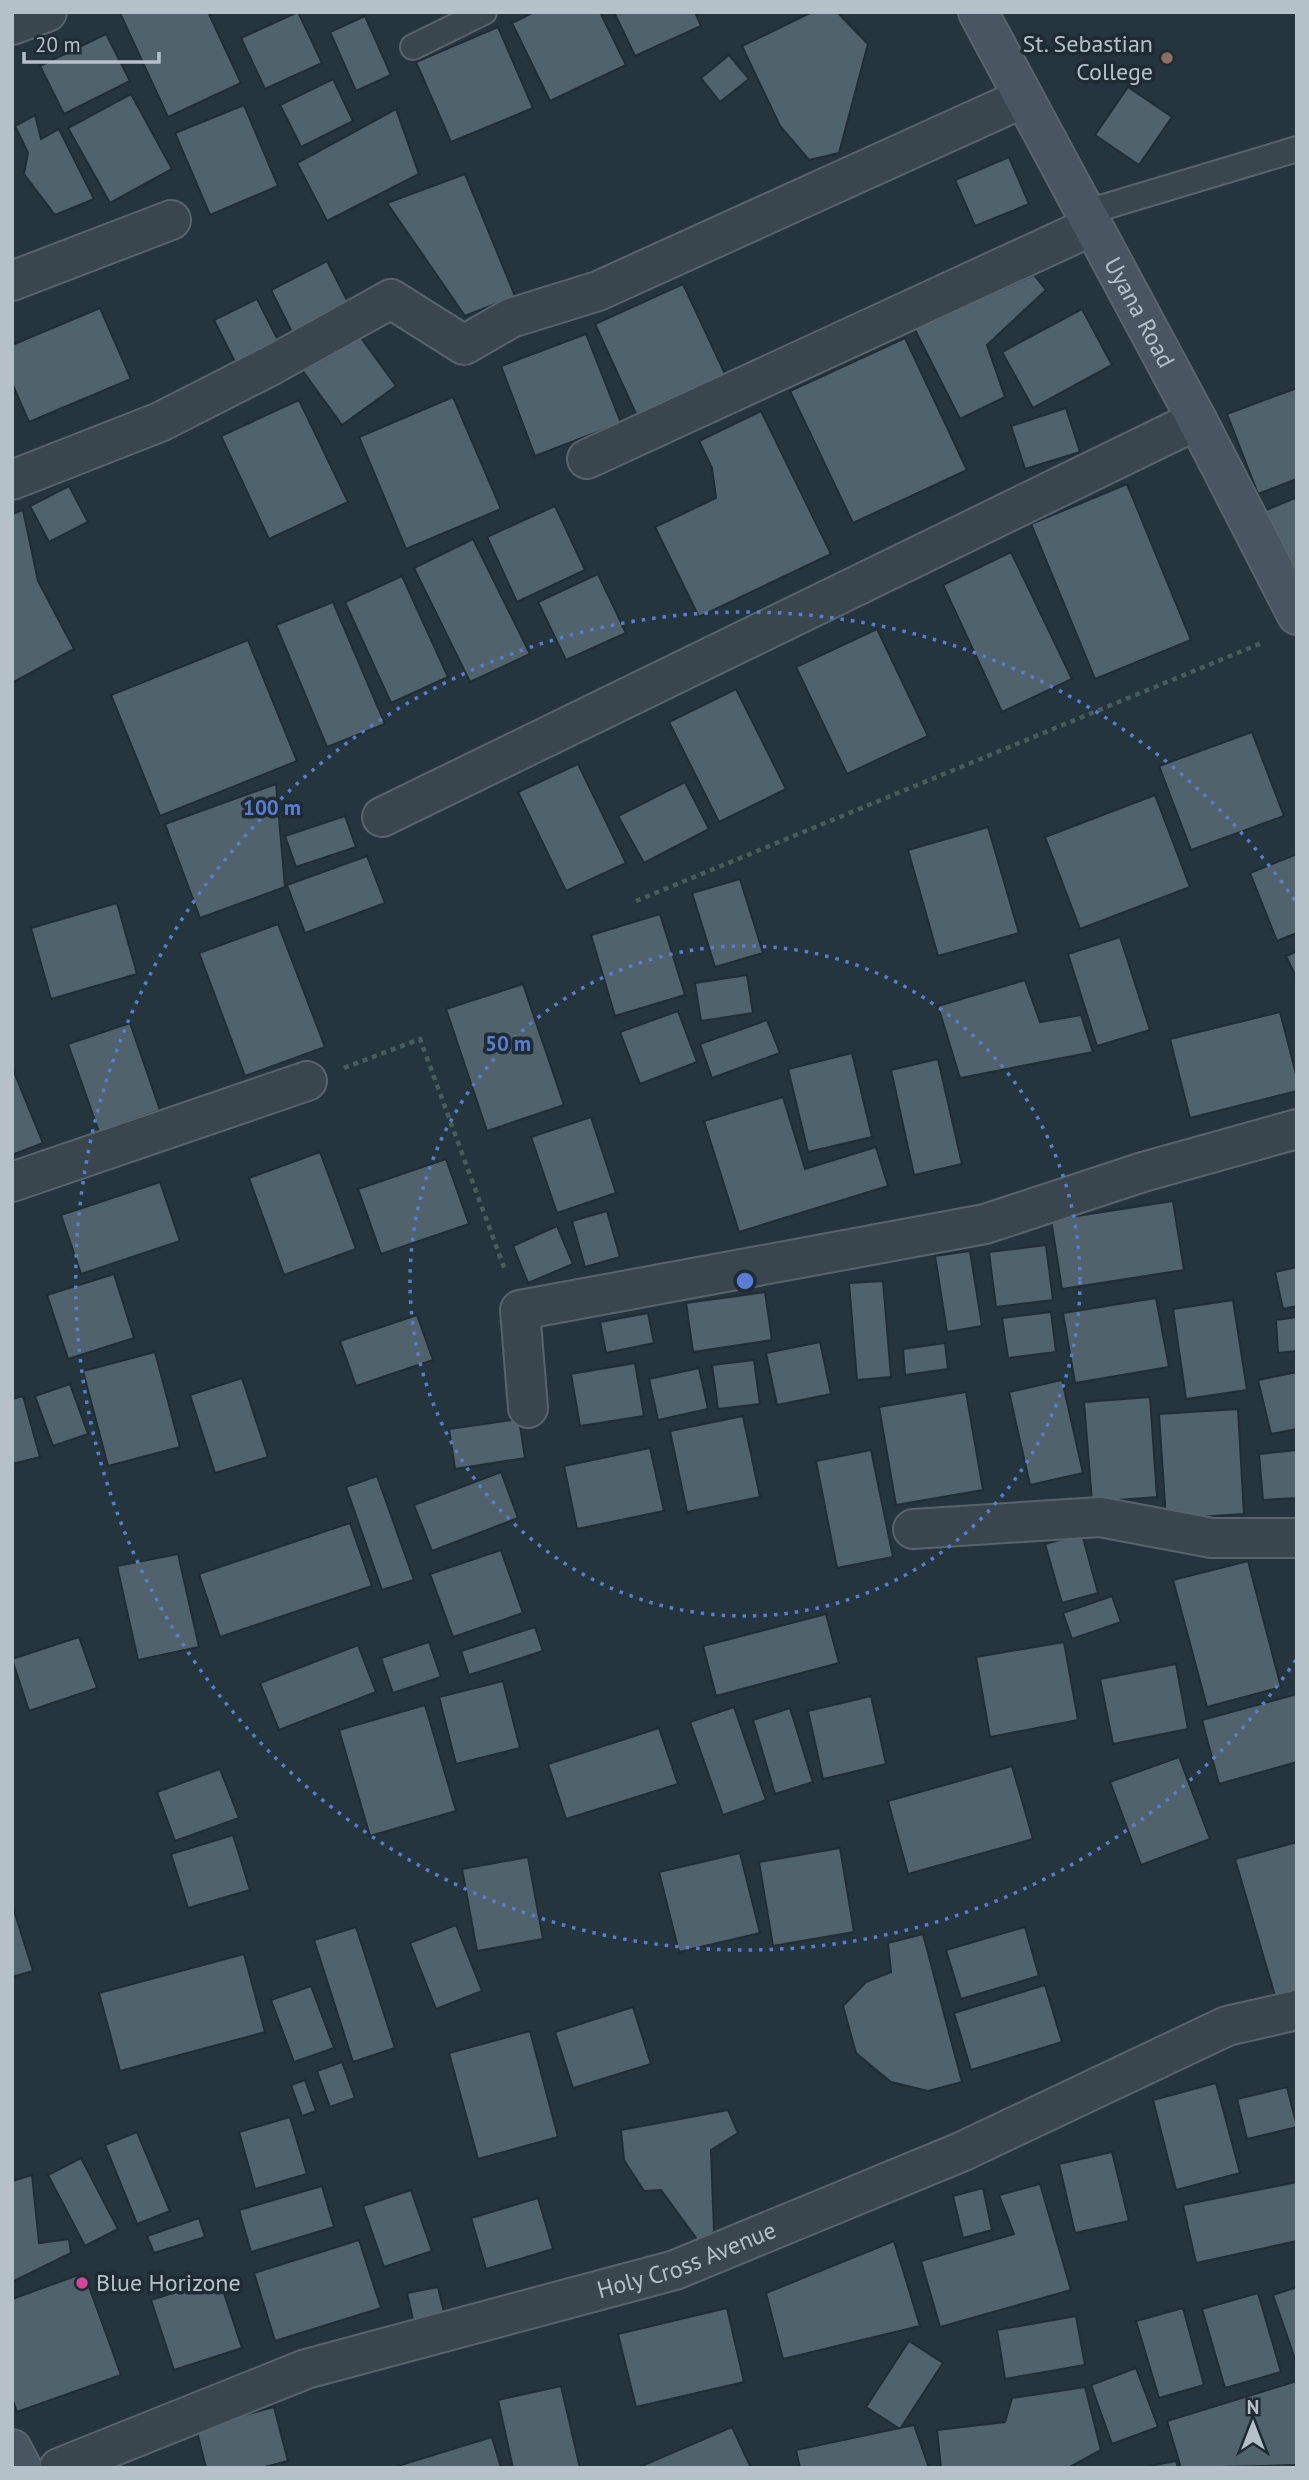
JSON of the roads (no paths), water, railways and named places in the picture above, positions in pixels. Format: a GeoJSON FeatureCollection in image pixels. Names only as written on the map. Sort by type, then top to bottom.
{"type":"FeatureCollection","features":[{"type":"Feature","properties":{"kind":"street"},"geometry":{"type":"LineString","coordinates":[[12,25],[47,12]]}},
{"type":"Feature","properties":{"kind":"street","name":"Uyana Road"},"geometry":{"type":"LineString","coordinates":[[978,12],[1197,420],[1283,627]]}},
{"type":"Feature","properties":{"kind":"street"},"geometry":{"type":"LineString","coordinates":[[12,480],[160,422],[272,365],[391,299],[464,345],[511,318],[598,291],[1021,99],[1025,102]]}},
{"type":"Feature","properties":{"kind":"street"},"geometry":{"type":"LineString","coordinates":[[12,281],[171,220]]}},
{"type":"Feature","properties":{"kind":"street"},"geometry":{"type":"LineString","coordinates":[[587,460],[1088,220]]}},
{"type":"Feature","properties":{"kind":"street"},"geometry":{"type":"LineString","coordinates":[[382,817],[1197,420]]}},
{"type":"Feature","properties":{"kind":"street"},"geometry":{"type":"LineString","coordinates":[[12,1182],[307,1081]]}},
{"type":"Feature","properties":{"kind":"street"},"geometry":{"type":"LineString","coordinates":[[528,1408],[520,1310],[985,1223],[1143,1172],[1297,1129]]}},
{"type":"Feature","properties":{"kind":"street"},"geometry":{"type":"LineString","coordinates":[[913,1529],[1100,1517],[1212,1538],[1297,1538]]}},
{"type":"Feature","properties":{"kind":"street","name":"Holy Cross Avenue"},"geometry":{"type":"LineString","coordinates":[[59,2468],[306,2369],[675,2270],[961,2152],[1227,2026],[1297,2010]]}},
{"type":"Feature","properties":{"kind":"street"},"geometry":{"type":"LineString","coordinates":[[12,2449],[22,2468]]}},
{"type":"Feature","properties":{"kind":"lane"},"geometry":{"type":"LineString","coordinates":[[413,47],[484,12]]}},
{"type":"Feature","properties":{"kind":"lane"},"geometry":{"type":"LineString","coordinates":[[1088,220],[1297,149]]}},
{"type":"Feature","properties":{"kind":"place","name":"St. Sebastian College"},"geometry":{"type":"Point","coordinates":[1167,58]}},
{"type":"Feature","properties":{"kind":"place","name":"Blue Horizone"},"geometry":{"type":"Point","coordinates":[82,2283]}}]}
